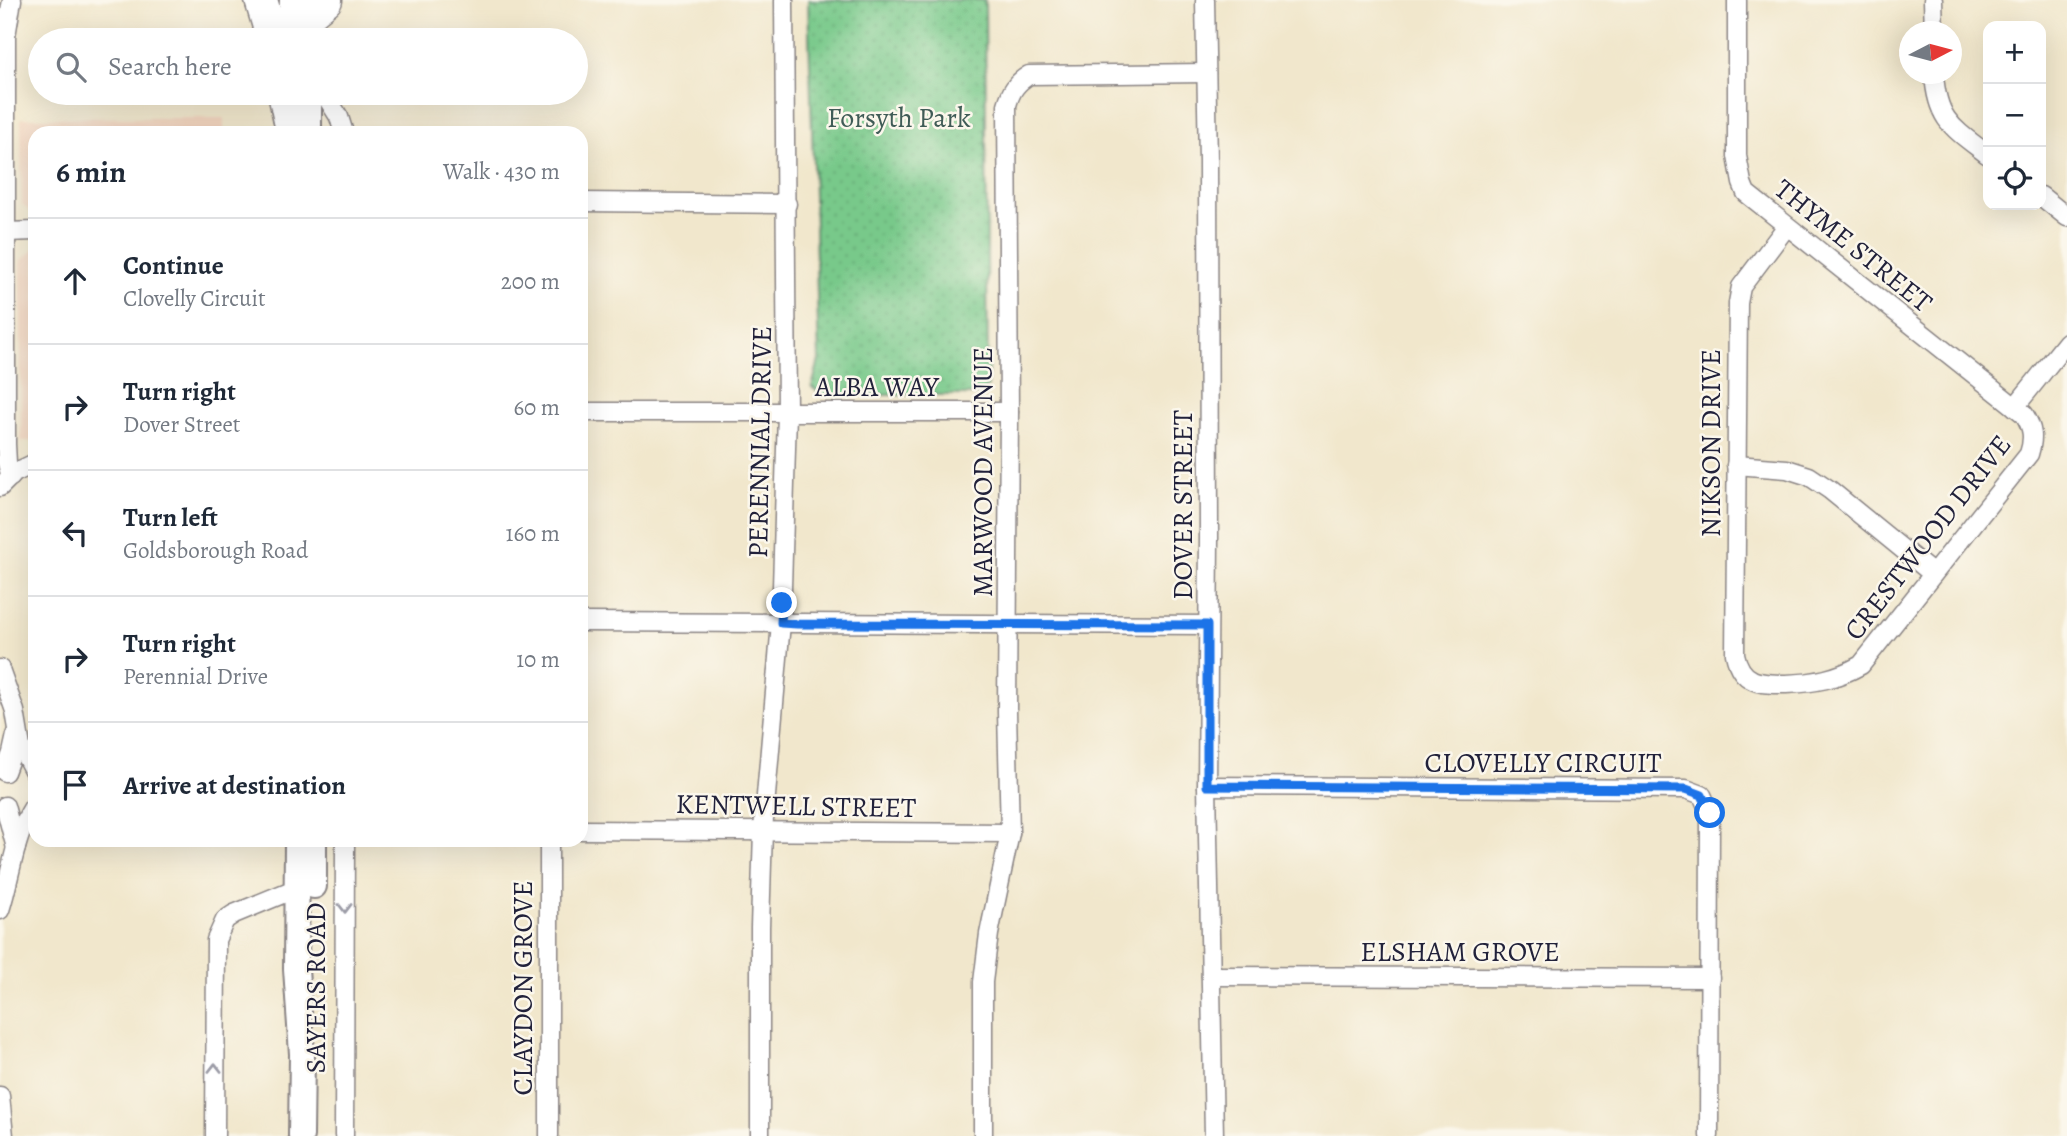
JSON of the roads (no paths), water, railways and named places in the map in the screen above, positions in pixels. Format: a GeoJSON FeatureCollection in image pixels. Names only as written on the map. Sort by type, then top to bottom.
{"type":"FeatureCollection","features":[{"type":"Feature","properties":{"kind":"highway"},"geometry":{"type":"LineString","coordinates":[[261,0],[269,28]]}},
{"type":"Feature","properties":{"kind":"highway"},"geometry":{"type":"LineString","coordinates":[[288,105],[296,126]]}},
{"type":"Feature","properties":{"kind":"main road"},"geometry":{"type":"LineString","coordinates":[[299,28],[310,11]]}},
{"type":"Feature","properties":{"kind":"main road"},"geometry":{"type":"LineString","coordinates":[[292,105],[297,126]]}},
{"type":"Feature","properties":{"kind":"main road"},"geometry":{"type":"LineString","coordinates":[[300,126],[306,105]]}},
{"type":"Feature","properties":{"kind":"main road","name":"SAYERS ROAD"},"geometry":{"type":"LineString","coordinates":[[297,847],[296,969],[302,1054],[301,1136]]}},
{"type":"Feature","properties":{"kind":"main road","name":"SAYERS ROAD"},"geometry":{"type":"LineString","coordinates":[[302,1054],[309,989],[314,847]]}},
{"type":"Feature","properties":{"kind":"street"},"geometry":{"type":"LineString","coordinates":[[5,482],[6,36],[12,0]]}},
{"type":"Feature","properties":{"kind":"street","name":"PERENNIAL DRIVE"},"geometry":{"type":"LineString","coordinates":[[760,1136],[763,830],[781,623],[787,413],[784,0]]}},
{"type":"Feature","properties":{"kind":"street","name":"DOVER STREET"},"geometry":{"type":"LineString","coordinates":[[1205,0],[1209,510],[1207,786],[1214,1136]]}},
{"type":"Feature","properties":{"kind":"street","name":"THYME STREET"},"geometry":{"type":"LineString","coordinates":[[1737,0],[1737,156],[1746,193],[2015,407]]}},
{"type":"Feature","properties":{"kind":"street"},"geometry":{"type":"LineString","coordinates":[[1933,0],[1934,21]]}},
{"type":"Feature","properties":{"kind":"street"},"geometry":{"type":"LineString","coordinates":[[0,15],[6,36]]}},
{"type":"Feature","properties":{"kind":"street","name":"MARWOOD AVENUE"},"geometry":{"type":"LineString","coordinates":[[983,1136],[983,982],[989,934],[1010,833],[1007,711],[1007,105],[1018,82],[1029,75],[1206,73]]}},
{"type":"Feature","properties":{"kind":"street"},"geometry":{"type":"LineString","coordinates":[[1935,84],[1943,117],[1983,151]]}},
{"type":"Feature","properties":{"kind":"street"},"geometry":{"type":"LineString","coordinates":[[332,105],[342,126]]}},
{"type":"Feature","properties":{"kind":"street"},"geometry":{"type":"LineString","coordinates":[[2046,200],[2067,217]]}},
{"type":"Feature","properties":{"kind":"street"},"geometry":{"type":"LineString","coordinates":[[588,202],[787,204]]}},
{"type":"Feature","properties":{"kind":"street","name":"NIKSON DRIVE"},"geometry":{"type":"LineString","coordinates":[[1743,674],[1735,654],[1738,303],[1741,287],[1787,226]]}},
{"type":"Feature","properties":{"kind":"street"},"geometry":{"type":"LineString","coordinates":[[6,232],[28,231]]}},
{"type":"Feature","properties":{"kind":"street"},"geometry":{"type":"LineString","coordinates":[[2015,407],[2067,342]]}},
{"type":"Feature","properties":{"kind":"street","name":"CRESTWOOD DRIVE"},"geometry":{"type":"LineString","coordinates":[[1743,674],[1752,681],[1764,684],[1822,682],[1861,665],[2029,454],[2033,432],[2024,414],[2015,407]]}},
{"type":"Feature","properties":{"kind":"street","name":"ALBA WAY"},"geometry":{"type":"LineString","coordinates":[[588,412],[1009,412]]}},
{"type":"Feature","properties":{"kind":"street"},"geometry":{"type":"LineString","coordinates":[[1736,465],[1787,469],[1810,476],[1933,574]]}},
{"type":"Feature","properties":{"kind":"street"},"geometry":{"type":"LineString","coordinates":[[5,482],[28,467]]}},
{"type":"Feature","properties":{"kind":"street"},"geometry":{"type":"LineString","coordinates":[[588,622],[1207,625]]}},
{"type":"Feature","properties":{"kind":"street"},"geometry":{"type":"LineString","coordinates":[[0,669],[11,695],[21,747],[28,760]]}},
{"type":"Feature","properties":{"kind":"street"},"geometry":{"type":"LineString","coordinates":[[2,774],[12,753],[17,729]]}},
{"type":"Feature","properties":{"kind":"street"},"geometry":{"type":"LineString","coordinates":[[2,774],[19,766],[28,770]]}},
{"type":"Feature","properties":{"kind":"street","name":"CLOVELLY CIRCUIT"},"geometry":{"type":"LineString","coordinates":[[1207,786],[1686,789],[1702,795],[1710,813],[1709,1136]]}},
{"type":"Feature","properties":{"kind":"street"},"geometry":{"type":"LineString","coordinates":[[2,803],[19,811],[28,808]]}},
{"type":"Feature","properties":{"kind":"street"},"geometry":{"type":"LineString","coordinates":[[2,803],[16,848]]}},
{"type":"Feature","properties":{"kind":"street"},"geometry":{"type":"LineString","coordinates":[[0,909],[16,848],[28,817]]}},
{"type":"Feature","properties":{"kind":"street","name":"KENTWELL STREET"},"geometry":{"type":"LineString","coordinates":[[588,830],[1010,833]]}},
{"type":"Feature","properties":{"kind":"street","name":"SAYERS ROAD"},"geometry":{"type":"LineString","coordinates":[[344,1136],[345,847]]}},
{"type":"Feature","properties":{"kind":"street","name":"CLAYDON GROVE"},"geometry":{"type":"LineString","coordinates":[[548,847],[549,1136]]}},
{"type":"Feature","properties":{"kind":"street","name":"SAYERS ROAD"},"geometry":{"type":"LineString","coordinates":[[215,1136],[216,940],[225,920],[234,914],[297,888]]}},
{"type":"Feature","properties":{"kind":"street","name":"ELSHAM GROVE"},"geometry":{"type":"LineString","coordinates":[[1211,976],[1710,978]]}},
{"type":"Feature","properties":{"kind":"street"},"geometry":{"type":"LineString","coordinates":[[0,1097],[4,1136]]}},
{"type":"Feature","properties":{"kind":"park label","name":"Forsyth Park"},"geometry":{"type":"Point","coordinates":[899,117]}}]}
